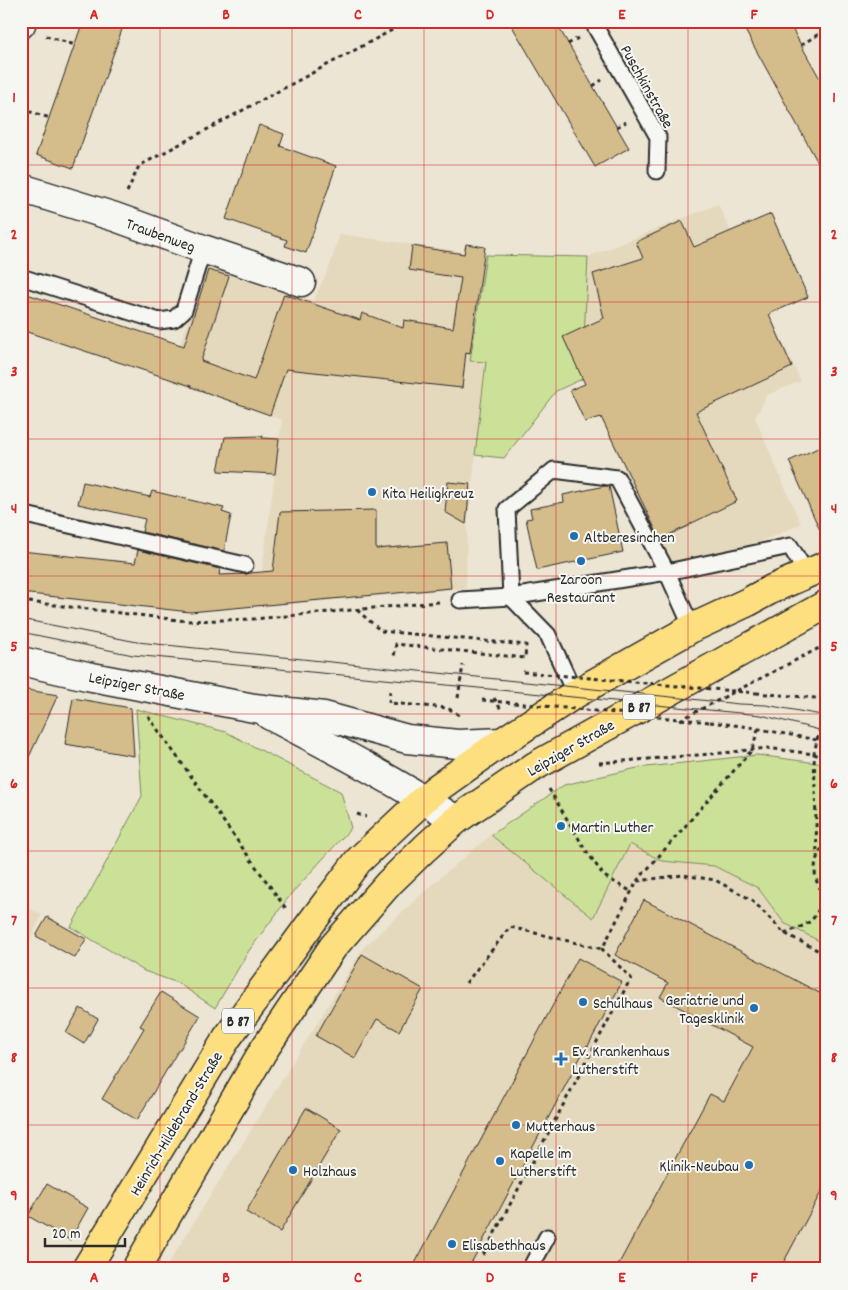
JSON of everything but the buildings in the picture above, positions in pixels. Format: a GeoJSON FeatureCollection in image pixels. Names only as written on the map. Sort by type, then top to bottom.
{"type":"FeatureCollection","features":[{"type":"Feature","properties":{"kind":"main road","name":"B 87"},"geometry":{"type":"LineString","coordinates":[[424,799],[502,742],[575,694],[692,628],[772,589],[817,570]]}},
{"type":"Feature","properties":{"kind":"main road","name":"Leipziger Straße"},"geometry":{"type":"LineString","coordinates":[[456,820],[535,766],[827,604]]}},
{"type":"Feature","properties":{"kind":"main road","name":"Heinrich-Hildebrand-Straße"},"geometry":{"type":"LineString","coordinates":[[86,1269],[227,1038],[358,861],[424,799]]}},
{"type":"Feature","properties":{"kind":"main road","name":"B 87"},"geometry":{"type":"LineString","coordinates":[[136,1269],[263,1050],[333,947],[389,883],[456,820]]}},
{"type":"Feature","properties":{"kind":"street","name":"Traubenweg"},"geometry":{"type":"LineString","coordinates":[[21,188],[115,217],[301,282]]}},
{"type":"Feature","properties":{"kind":"street","name":"Leipziger Straße"},"geometry":{"type":"LineString","coordinates":[[21,661],[87,676],[254,708],[324,716],[407,739],[458,744],[502,742]]}},
{"type":"Feature","properties":{"kind":"street","name":"Leipziger Straße"},"geometry":{"type":"LineString","coordinates":[[254,708],[345,754],[424,799],[456,820]]}},
{"type":"Feature","properties":{"kind":"lane","name":"Puschkinstraße"},"geometry":{"type":"LineString","coordinates":[[592,21],[658,136],[657,171]]}},
{"type":"Feature","properties":{"kind":"lane"},"geometry":{"type":"LineString","coordinates":[[21,276],[159,321],[174,319],[184,310],[203,249]]}},
{"type":"Feature","properties":{"kind":"lane"},"geometry":{"type":"LineString","coordinates":[[575,694],[548,635],[511,597],[507,509],[554,470],[617,478],[667,572],[692,628]]}},
{"type":"Feature","properties":{"kind":"lane"},"geometry":{"type":"LineString","coordinates":[[21,514],[245,564]]}},
{"type":"Feature","properties":{"kind":"lane"},"geometry":{"type":"LineString","coordinates":[[460,600],[511,597],[667,572],[790,546],[817,570]]}},
{"type":"Feature","properties":{"kind":"lane"},"geometry":{"type":"LineString","coordinates":[[530,1269],[547,1238]]}},
{"type":"Feature","properties":{"kind":"path"},"geometry":{"type":"LineString","coordinates":[[115,217],[139,166],[409,21]]}},
{"type":"Feature","properties":{"kind":"path"},"geometry":{"type":"LineString","coordinates":[[28,26],[75,46]]}},
{"type":"Feature","properties":{"kind":"path"},"geometry":{"type":"LineString","coordinates":[[801,45],[827,29]]}},
{"type":"Feature","properties":{"kind":"path"},"geometry":{"type":"LineString","coordinates":[[21,109],[50,118]]}},
{"type":"Feature","properties":{"kind":"path"},"geometry":{"type":"LineString","coordinates":[[21,601],[187,620],[254,619],[460,600]]}},
{"type":"Feature","properties":{"kind":"path"},"geometry":{"type":"LineString","coordinates":[[357,610],[381,631],[526,646],[525,658],[396,644],[394,657]]}},
{"type":"Feature","properties":{"kind":"path"},"geometry":{"type":"LineString","coordinates":[[670,725],[827,644]]}},
{"type":"Feature","properties":{"kind":"path"},"geometry":{"type":"LineString","coordinates":[[458,698],[463,665]]}},
{"type":"Feature","properties":{"kind":"path"},"geometry":{"type":"LineString","coordinates":[[523,672],[827,701],[814,754],[817,856],[815,869],[817,882],[825,896],[818,913],[806,926],[784,934]]}},
{"type":"Feature","properties":{"kind":"path"},"geometry":{"type":"LineString","coordinates":[[390,691],[388,703],[447,708],[461,717]]}},
{"type":"Feature","properties":{"kind":"path"},"geometry":{"type":"LineString","coordinates":[[482,700],[710,722],[758,728],[817,740]]}},
{"type":"Feature","properties":{"kind":"path"},"geometry":{"type":"LineString","coordinates":[[146,714],[290,914]]}},
{"type":"Feature","properties":{"kind":"path"},"geometry":{"type":"LineString","coordinates":[[602,949],[637,881],[752,750],[758,728]]}},
{"type":"Feature","properties":{"kind":"path"},"geometry":{"type":"LineString","coordinates":[[603,759],[595,763],[767,748],[814,754],[827,759]]}},
{"type":"Feature","properties":{"kind":"path"},"geometry":{"type":"LineString","coordinates":[[548,788],[585,849],[604,876],[632,892]]}},
{"type":"Feature","properties":{"kind":"path"},"geometry":{"type":"LineString","coordinates":[[817,856],[827,843]]}},
{"type":"Feature","properties":{"kind":"path"},"geometry":{"type":"LineString","coordinates":[[637,881],[683,875],[716,880],[752,900],[784,934],[827,955]]}},
{"type":"Feature","properties":{"kind":"path"},"geometry":{"type":"LineString","coordinates":[[466,983],[510,927],[602,949],[631,978],[483,1255]]}},
{"type":"Feature","properties":{"kind":"shaded area"},"geometry":{"type":"Polygon","coordinates":[[[718,204],[801,381],[767,395],[755,418],[801,524],[753,545],[669,562],[561,335],[588,257],[718,204]]]}},
{"type":"Feature","properties":{"kind":"shaded area","name":"Kita Heiligkreuz"},"geometry":{"type":"Polygon","coordinates":[[[340,234],[486,255],[470,360],[486,362],[467,530],[466,588],[257,607],[282,420],[168,380],[206,266],[313,301],[329,268],[340,234]]]}},
{"type":"Feature","properties":{"kind":"shaded area","name":"Ev. Krankenhaus Lutherstift"},"geometry":{"type":"Polygon","coordinates":[[[491,835],[593,918],[630,844],[662,861],[714,866],[758,889],[784,923],[827,945],[827,1269],[165,1269],[364,947],[435,882],[491,835]]]}},
{"type":"Feature","properties":{"kind":"shaded area"},"geometry":{"type":"Polygon","coordinates":[[[21,905],[42,914],[21,960],[21,905]]]}},
{"type":"Feature","properties":{"kind":"green space"},"geometry":{"type":"Polygon","coordinates":[[[486,255],[588,257],[582,379],[556,391],[504,458],[475,455],[486,362],[470,361],[486,255]]]}},
{"type":"Feature","properties":{"kind":"green space"},"geometry":{"type":"Polygon","coordinates":[[[136,709],[226,732],[341,792],[351,828],[291,894],[248,952],[215,1008],[178,983],[144,971],[71,927],[142,796],[136,709]]]}},
{"type":"Feature","properties":{"kind":"green space"},"geometry":{"type":"Polygon","coordinates":[[[757,755],[817,763],[827,767],[827,945],[784,923],[758,888],[714,866],[662,861],[630,844],[593,918],[491,835],[564,785],[637,768],[757,755]]]}},
{"type":"Feature","properties":{"kind":"tram line"},"geometry":{"type":"LineString","coordinates":[[21,619],[137,642],[739,704],[766,705],[827,716]]}},
{"type":"Feature","properties":{"kind":"tram line"},"geometry":{"type":"LineString","coordinates":[[21,632],[133,655],[761,715],[827,732]]}},
{"type":"Feature","properties":{"kind":"place","name":"Kita Heiligkreuz"},"geometry":{"type":"Point","coordinates":[372,492]}},
{"type":"Feature","properties":{"kind":"place","name":"Altberesinchen"},"geometry":{"type":"Point","coordinates":[574,536]}},
{"type":"Feature","properties":{"kind":"place","name":"Zaroon Restaurant"},"geometry":{"type":"Point","coordinates":[581,561]}},
{"type":"Feature","properties":{"kind":"place","name":"Martin Luther"},"geometry":{"type":"Point","coordinates":[561,826]}},
{"type":"Feature","properties":{"kind":"place","name":"Schulhaus"},"geometry":{"type":"Point","coordinates":[583,1002]}},
{"type":"Feature","properties":{"kind":"place","name":"Geriatrie und Tagesklinik"},"geometry":{"type":"Point","coordinates":[754,1008]}},
{"type":"Feature","properties":{"kind":"place","name":"Ev. Krankenhaus Lutherstift"},"geometry":{"type":"Point","coordinates":[561,1059]}},
{"type":"Feature","properties":{"kind":"place","name":"Mutterhaus"},"geometry":{"type":"Point","coordinates":[516,1125]}},
{"type":"Feature","properties":{"kind":"place","name":"Kapelle im Lutherstift"},"geometry":{"type":"Point","coordinates":[500,1161]}},
{"type":"Feature","properties":{"kind":"place","name":"Klinik-Neubau"},"geometry":{"type":"Point","coordinates":[749,1165]}},
{"type":"Feature","properties":{"kind":"place","name":"Holzhaus"},"geometry":{"type":"Point","coordinates":[293,1170]}},
{"type":"Feature","properties":{"kind":"place","name":"Elisabethhaus"},"geometry":{"type":"Point","coordinates":[452,1244]}}]}
